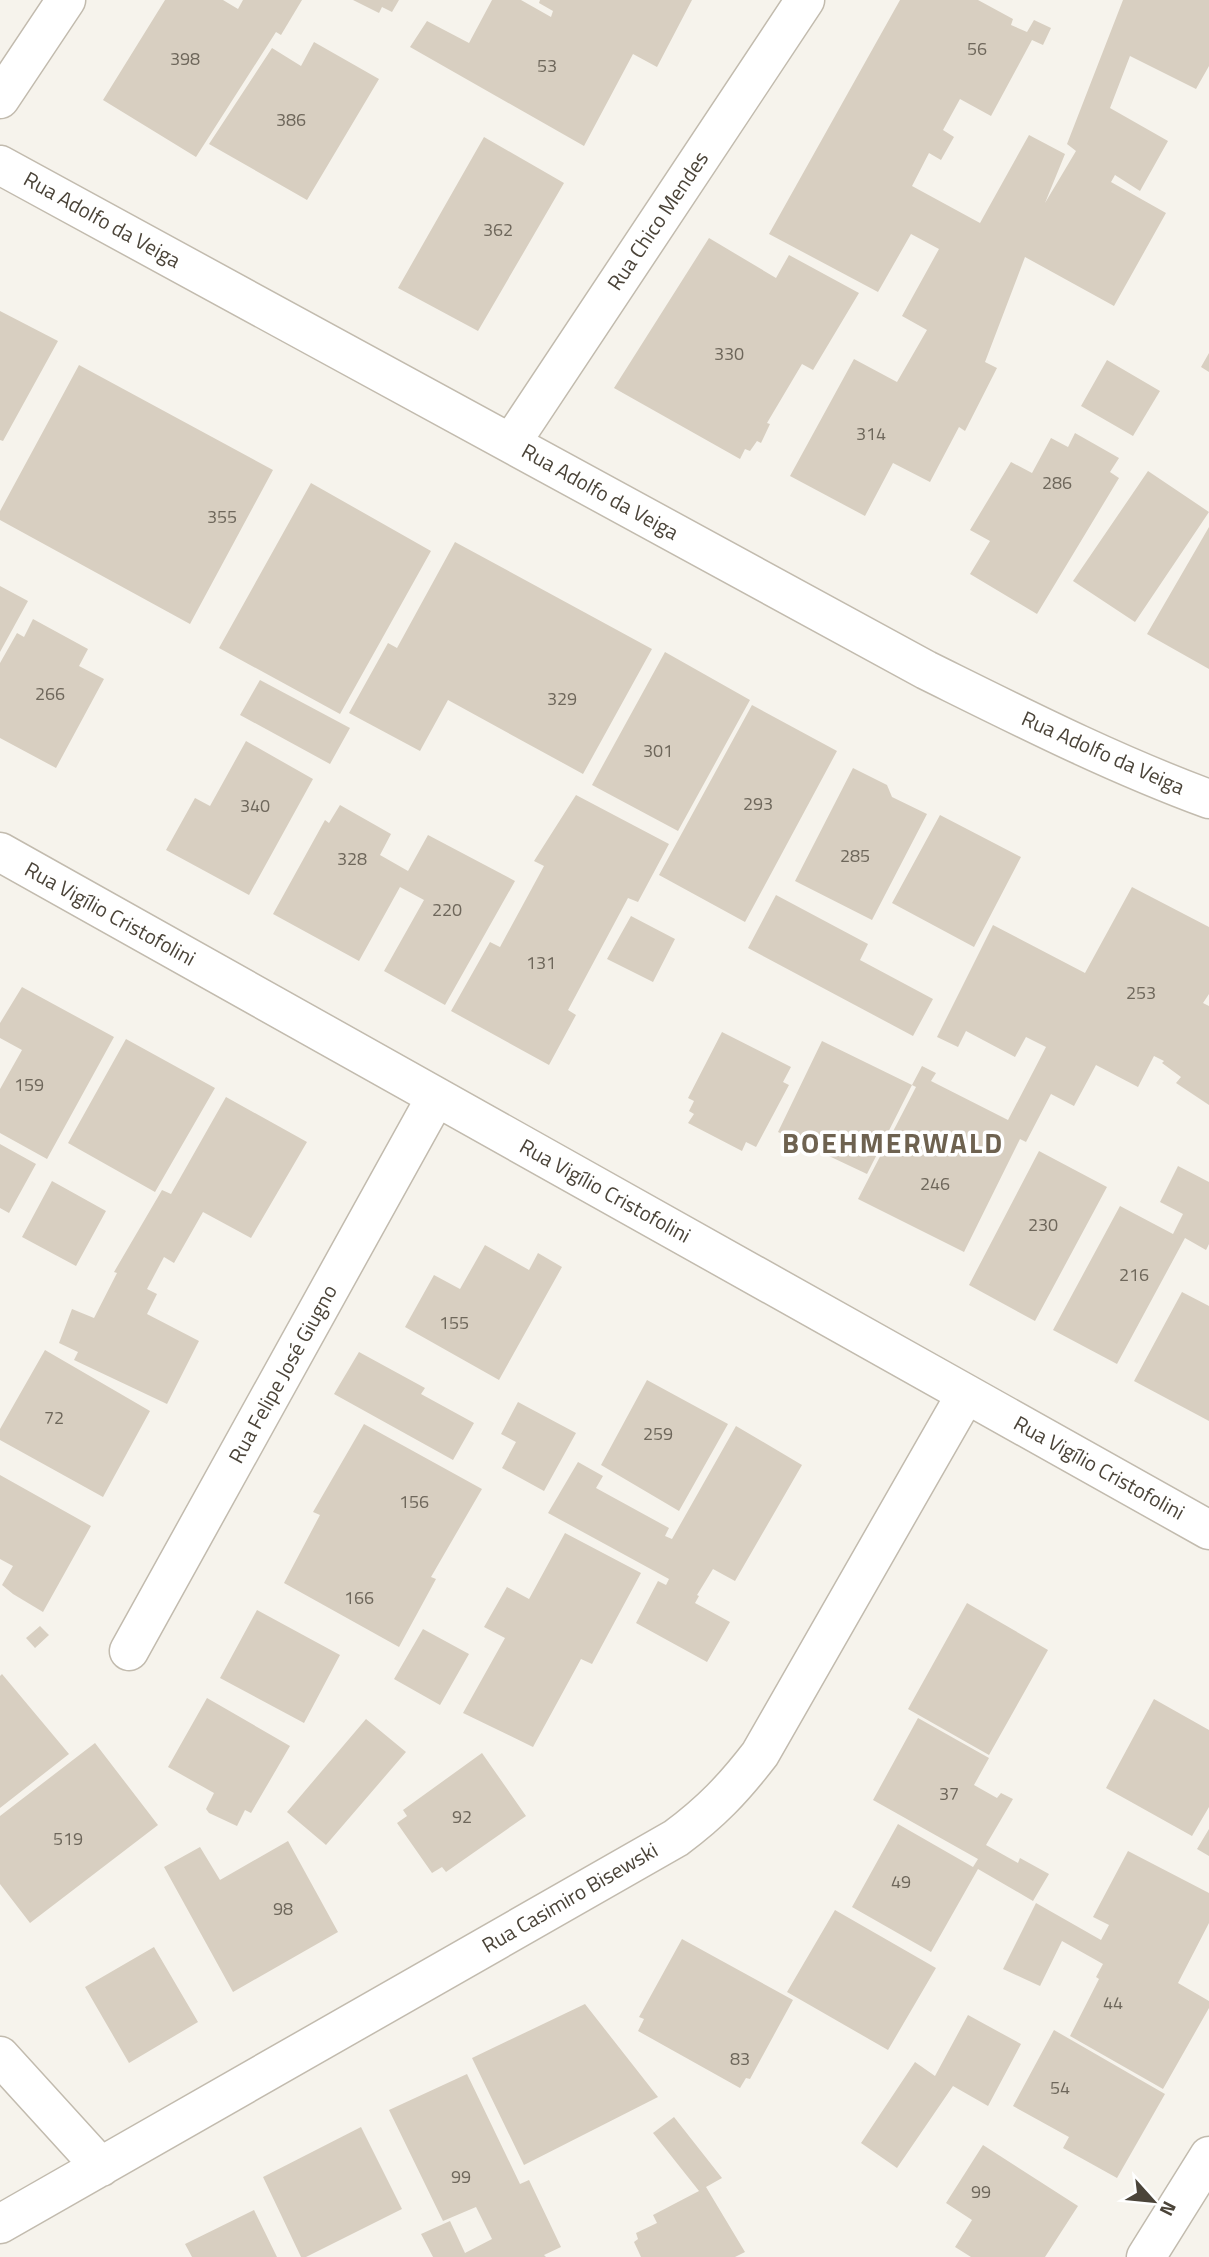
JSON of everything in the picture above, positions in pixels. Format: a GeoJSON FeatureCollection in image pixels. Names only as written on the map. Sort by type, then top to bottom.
{"type":"FeatureCollection","features":[{"type":"Feature","properties":{"kind":"street"},"geometry":{"type":"LineString","coordinates":[[0,99],[66,0]]}},
{"type":"Feature","properties":{"kind":"street","name":"Rua Chico Mendes"},"geometry":{"type":"LineString","coordinates":[[510,443],[805,0]]}},
{"type":"Feature","properties":{"kind":"street","name":"Rua Adolfo da Veiga"},"geometry":{"type":"LineString","coordinates":[[0,165],[926,670],[1132,770],[1209,799]]}},
{"type":"Feature","properties":{"kind":"street","name":"Rua Vigílio Cristofolini"},"geometry":{"type":"LineString","coordinates":[[0,852],[1209,1530]]}},
{"type":"Feature","properties":{"kind":"street","name":"Rua Felipe José Giugno"},"geometry":{"type":"LineString","coordinates":[[129,1651],[436,1097]]}},
{"type":"Feature","properties":{"kind":"street","name":"Rua Casimiro Bisewski"},"geometry":{"type":"LineString","coordinates":[[0,2224],[676,1838],[708,1814],[737,1784],[760,1754],[966,1394]]}},
{"type":"Feature","properties":{"kind":"street"},"geometry":{"type":"LineString","coordinates":[[0,2056],[101,2167]]}},
{"type":"Feature","properties":{"kind":"street"},"geometry":{"type":"LineString","coordinates":[[1146,2257],[1209,2156]]}},
{"type":"Feature","properties":{"kind":"building"},"geometry":{"type":"Polygon","coordinates":[[[165,0],[223,0],[238,9],[243,0],[302,0],[281,35],[276,32],[196,157],[103,100],[165,0]]]}},
{"type":"Feature","properties":{"kind":"building"},"geometry":{"type":"Polygon","coordinates":[[[353,0],[399,0],[392,12],[382,7],[379,13],[353,0]]]}},
{"type":"Feature","properties":{"kind":"building"},"geometry":{"type":"Polygon","coordinates":[[[492,0],[521,0],[551,17],[553,11],[539,3],[540,0],[692,0],[657,67],[633,54],[584,146],[410,47],[427,21],[469,43],[492,0]]]}},
{"type":"Feature","properties":{"kind":"building"},"geometry":{"type":"Polygon","coordinates":[[[900,0],[978,0],[1013,19],[1011,25],[1027,32],[1034,20],[1051,28],[1043,45],[1032,40],[991,116],[960,99],[943,130],[954,137],[941,160],[929,153],[912,186],[980,223],[1029,135],[1065,154],[1045,203],[1076,151],[1067,144],[1123,0],[1209,0],[1209,66],[1196,89],[1130,56],[1110,108],[1168,141],[1140,191],[1115,175],[1111,182],[1166,213],[1114,306],[1025,257],[985,362],[997,368],[965,431],[959,427],[930,482],[893,463],[865,516],[790,476],[854,359],[897,382],[927,330],[902,316],[939,249],[911,234],[878,292],[769,234],[900,0]]]}},
{"type":"Feature","properties":{"kind":"building"},"geometry":{"type":"Polygon","coordinates":[[[314,42],[379,79],[307,200],[209,144],[272,48],[301,66],[314,42]]]}},
{"type":"Feature","properties":{"kind":"building"},"geometry":{"type":"Polygon","coordinates":[[[484,137],[564,183],[478,331],[398,288],[484,137]]]}},
{"type":"Feature","properties":{"kind":"building"},"geometry":{"type":"Polygon","coordinates":[[[709,238],[776,278],[789,255],[859,293],[813,370],[802,364],[767,423],[770,424],[761,443],[757,441],[750,451],[745,449],[740,459],[614,388],[709,238]]]}},
{"type":"Feature","properties":{"kind":"building"},"geometry":{"type":"Polygon","coordinates":[[[0,311],[58,341],[3,441],[0,440],[0,311]]]}},
{"type":"Feature","properties":{"kind":"building"},"geometry":{"type":"Polygon","coordinates":[[[1209,353],[1209,372],[1201,367],[1209,353]]]}},
{"type":"Feature","properties":{"kind":"building"},"geometry":{"type":"Polygon","coordinates":[[[1107,360],[1160,391],[1133,436],[1081,406],[1107,360]]]}},
{"type":"Feature","properties":{"kind":"building"},"geometry":{"type":"Polygon","coordinates":[[[79,365],[273,470],[190,624],[0,520],[0,511],[79,365]]]}},
{"type":"Feature","properties":{"kind":"building"},"geometry":{"type":"Polygon","coordinates":[[[1075,433],[1119,458],[1110,472],[1119,478],[1037,614],[970,574],[990,541],[970,530],[1011,462],[1032,473],[1051,438],[1068,447],[1075,433]]]}},
{"type":"Feature","properties":{"kind":"building"},"geometry":{"type":"Polygon","coordinates":[[[1148,471],[1209,512],[1135,622],[1073,581],[1148,471]]]}},
{"type":"Feature","properties":{"kind":"building"},"geometry":{"type":"Polygon","coordinates":[[[311,483],[431,551],[340,714],[219,648],[311,483]]]}},
{"type":"Feature","properties":{"kind":"building"},"geometry":{"type":"Polygon","coordinates":[[[1209,527],[1209,669],[1147,634],[1209,527]]]}},
{"type":"Feature","properties":{"kind":"building"},"geometry":{"type":"Polygon","coordinates":[[[455,542],[652,649],[583,774],[448,700],[420,751],[349,713],[388,643],[397,648],[455,542]]]}},
{"type":"Feature","properties":{"kind":"building"},"geometry":{"type":"Polygon","coordinates":[[[0,586],[28,601],[0,652],[0,586]]]}},
{"type":"Feature","properties":{"kind":"building"},"geometry":{"type":"Polygon","coordinates":[[[33,619],[88,649],[79,666],[104,679],[56,768],[0,738],[0,663],[17,633],[24,637],[33,619]]]}},
{"type":"Feature","properties":{"kind":"building"},"geometry":{"type":"Polygon","coordinates":[[[665,652],[750,700],[678,831],[592,785],[665,652]]]}},
{"type":"Feature","properties":{"kind":"building"},"geometry":{"type":"Polygon","coordinates":[[[260,680],[350,728],[330,764],[240,715],[260,680]]]}},
{"type":"Feature","properties":{"kind":"building"},"geometry":{"type":"Polygon","coordinates":[[[752,705],[837,751],[745,922],[659,875],[752,705]]]}},
{"type":"Feature","properties":{"kind":"building"},"geometry":{"type":"Polygon","coordinates":[[[246,741],[313,779],[249,895],[166,850],[195,798],[210,806],[246,741]]]}},
{"type":"Feature","properties":{"kind":"building"},"geometry":{"type":"Polygon","coordinates":[[[853,768],[887,785],[892,797],[927,814],[872,920],[795,881],[853,768]]]}},
{"type":"Feature","properties":{"kind":"building"},"geometry":{"type":"Polygon","coordinates":[[[576,795],[669,844],[638,902],[628,898],[568,1010],[576,1015],[549,1065],[451,1011],[490,942],[500,947],[544,866],[534,861],[576,795]]]}},
{"type":"Feature","properties":{"kind":"building"},"geometry":{"type":"Polygon","coordinates":[[[340,805],[391,834],[380,855],[408,871],[428,835],[515,881],[445,1005],[384,971],[424,900],[400,887],[359,961],[273,914],[325,820],[329,823],[340,805]]]}},
{"type":"Feature","properties":{"kind":"building"},"geometry":{"type":"Polygon","coordinates":[[[940,815],[1021,857],[974,947],[892,903],[940,815]]]}},
{"type":"Feature","properties":{"kind":"building"},"geometry":{"type":"Polygon","coordinates":[[[1132,887],[1209,927],[1209,994],[1203,1003],[1209,1006],[1209,1105],[1176,1083],[1181,1077],[1162,1063],[1164,1061],[1154,1056],[1138,1087],[1096,1065],[1074,1106],[1051,1094],[1026,1142],[1020,1139],[964,1252],[858,1199],[916,1087],[912,1085],[922,1066],[936,1073],[931,1081],[1008,1120],[1046,1047],[1026,1037],[1015,1057],[966,1031],[958,1047],[937,1037],[993,925],[1085,973],[1132,887]]]}},
{"type":"Feature","properties":{"kind":"building"},"geometry":{"type":"Polygon","coordinates":[[[776,895],[868,944],[860,960],[933,999],[913,1036],[748,948],[776,895]]]}},
{"type":"Feature","properties":{"kind":"building"},"geometry":{"type":"Polygon","coordinates":[[[631,916],[675,939],[653,982],[607,959],[631,916]]]}},
{"type":"Feature","properties":{"kind":"building"},"geometry":{"type":"Polygon","coordinates":[[[22,987],[114,1037],[47,1159],[0,1133],[0,1089],[22,1050],[0,1038],[0,1023],[22,987]]]}},
{"type":"Feature","properties":{"kind":"building"},"geometry":{"type":"Polygon","coordinates":[[[722,1032],[791,1067],[783,1082],[789,1085],[756,1147],[746,1142],[742,1151],[688,1123],[694,1114],[689,1111],[694,1101],[688,1098],[722,1032]]]}},
{"type":"Feature","properties":{"kind":"building"},"geometry":{"type":"Polygon","coordinates":[[[126,1039],[215,1088],[155,1192],[68,1143],[126,1039]]]}},
{"type":"Feature","properties":{"kind":"building"},"geometry":{"type":"Polygon","coordinates":[[[822,1041],[912,1085],[867,1174],[778,1132],[822,1041]]]}},
{"type":"Feature","properties":{"kind":"building"},"geometry":{"type":"Polygon","coordinates":[[[226,1097],[307,1142],[251,1238],[203,1212],[174,1263],[164,1257],[147,1289],[157,1294],[147,1314],[199,1341],[167,1404],[74,1360],[78,1352],[59,1343],[72,1309],[94,1318],[117,1273],[114,1272],[162,1190],[171,1194],[226,1097]]]}},
{"type":"Feature","properties":{"kind":"building"},"geometry":{"type":"Polygon","coordinates":[[[0,1144],[36,1164],[9,1213],[0,1208],[0,1144]]]}},
{"type":"Feature","properties":{"kind":"building"},"geometry":{"type":"Polygon","coordinates":[[[1039,1151],[1107,1187],[1035,1321],[969,1285],[1039,1151]]]}},
{"type":"Feature","properties":{"kind":"building"},"geometry":{"type":"Polygon","coordinates":[[[1178,1166],[1209,1182],[1209,1244],[1206,1250],[1185,1238],[1117,1364],[1053,1330],[1120,1206],[1173,1234],[1183,1214],[1160,1202],[1178,1166]]]}},
{"type":"Feature","properties":{"kind":"building"},"geometry":{"type":"Polygon","coordinates":[[[52,1181],[106,1211],[76,1266],[22,1237],[52,1181]]]}},
{"type":"Feature","properties":{"kind":"building"},"geometry":{"type":"Polygon","coordinates":[[[485,1245],[529,1270],[538,1253],[562,1267],[499,1380],[405,1327],[434,1275],[460,1289],[485,1245]]]}},
{"type":"Feature","properties":{"kind":"building"},"geometry":{"type":"Polygon","coordinates":[[[1182,1292],[1209,1306],[1209,1421],[1134,1381],[1182,1292]]]}},
{"type":"Feature","properties":{"kind":"building"},"geometry":{"type":"Polygon","coordinates":[[[45,1350],[150,1411],[103,1497],[0,1440],[0,1429],[45,1350]]]}},
{"type":"Feature","properties":{"kind":"building"},"geometry":{"type":"Polygon","coordinates":[[[359,1352],[425,1388],[421,1394],[474,1423],[453,1460],[334,1394],[359,1352]]]}},
{"type":"Feature","properties":{"kind":"building"},"geometry":{"type":"Polygon","coordinates":[[[647,1380],[728,1424],[679,1511],[601,1465],[647,1380]]]}},
{"type":"Feature","properties":{"kind":"building"},"geometry":{"type":"Polygon","coordinates":[[[518,1402],[576,1433],[544,1491],[502,1468],[516,1442],[501,1434],[518,1402]]]}},
{"type":"Feature","properties":{"kind":"building"},"geometry":{"type":"Polygon","coordinates":[[[364,1424],[482,1489],[431,1577],[436,1579],[399,1647],[284,1583],[320,1515],[313,1512],[364,1424]]]}},
{"type":"Feature","properties":{"kind":"building"},"geometry":{"type":"Polygon","coordinates":[[[736,1426],[802,1465],[735,1581],[713,1569],[697,1595],[699,1596],[695,1603],[730,1622],[707,1662],[636,1623],[658,1581],[666,1585],[669,1579],[548,1513],[578,1462],[603,1476],[596,1488],[669,1528],[665,1536],[672,1539],[736,1426]]]}},
{"type":"Feature","properties":{"kind":"building"},"geometry":{"type":"Polygon","coordinates":[[[0,1475],[91,1526],[43,1612],[2,1585],[13,1566],[0,1559],[0,1475]]]}},
{"type":"Feature","properties":{"kind":"building"},"geometry":{"type":"Polygon","coordinates":[[[565,1533],[641,1573],[592,1664],[581,1659],[533,1747],[463,1713],[505,1638],[484,1627],[507,1587],[529,1599],[565,1533]]]}},
{"type":"Feature","properties":{"kind":"building"},"geometry":{"type":"Polygon","coordinates":[[[967,1603],[1048,1650],[989,1755],[908,1709],[967,1603]]]}},
{"type":"Feature","properties":{"kind":"building"},"geometry":{"type":"Polygon","coordinates":[[[257,1610],[340,1655],[304,1723],[220,1678],[257,1610]]]}},
{"type":"Feature","properties":{"kind":"building"},"geometry":{"type":"Polygon","coordinates":[[[40,1626],[49,1635],[35,1648],[26,1638],[40,1626]]]}},
{"type":"Feature","properties":{"kind":"building"},"geometry":{"type":"Polygon","coordinates":[[[423,1629],[469,1654],[440,1705],[394,1679],[423,1629]]]}},
{"type":"Feature","properties":{"kind":"building"},"geometry":{"type":"Polygon","coordinates":[[[2,1674],[69,1754],[0,1808],[0,1676],[2,1674]]]}},
{"type":"Feature","properties":{"kind":"building"},"geometry":{"type":"Polygon","coordinates":[[[207,1698],[290,1746],[251,1813],[245,1810],[237,1826],[206,1809],[214,1793],[168,1767],[207,1698]]]}},
{"type":"Feature","properties":{"kind":"building"},"geometry":{"type":"Polygon","coordinates":[[[1154,1699],[1209,1730],[1209,1807],[1192,1836],[1106,1788],[1154,1699]]]}},
{"type":"Feature","properties":{"kind":"building"},"geometry":{"type":"Polygon","coordinates":[[[918,1718],[989,1758],[974,1785],[997,1798],[1001,1793],[1013,1799],[986,1845],[1018,1863],[1020,1858],[1049,1874],[1033,1901],[978,1869],[931,1952],[852,1907],[898,1824],[973,1867],[978,1859],[873,1800],[918,1718]]]}},
{"type":"Feature","properties":{"kind":"building"},"geometry":{"type":"Polygon","coordinates":[[[366,1719],[406,1752],[326,1845],[287,1812],[366,1719]]]}},
{"type":"Feature","properties":{"kind":"building"},"geometry":{"type":"Polygon","coordinates":[[[95,1743],[158,1825],[30,1923],[0,1884],[0,1816],[95,1743]]]}},
{"type":"Feature","properties":{"kind":"building"},"geometry":{"type":"Polygon","coordinates":[[[482,1753],[526,1816],[446,1872],[442,1867],[432,1873],[397,1823],[407,1816],[403,1810],[482,1753]]]}},
{"type":"Feature","properties":{"kind":"building"},"geometry":{"type":"Polygon","coordinates":[[[1209,1829],[1209,1856],[1197,1849],[1209,1829]]]}},
{"type":"Feature","properties":{"kind":"building"},"geometry":{"type":"Polygon","coordinates":[[[288,1841],[338,1932],[233,1992],[164,1867],[200,1847],[220,1880],[288,1841]]]}},
{"type":"Feature","properties":{"kind":"building"},"geometry":{"type":"Polygon","coordinates":[[[1128,1851],[1209,1893],[1209,1923],[1178,1983],[1209,2001],[1209,2008],[1163,2089],[1070,2036],[1099,1979],[1096,1977],[1103,1964],[1062,1941],[1040,1986],[1003,1969],[1036,1903],[1101,1940],[1109,1925],[1093,1917],[1128,1851]]]}},
{"type":"Feature","properties":{"kind":"building"},"geometry":{"type":"Polygon","coordinates":[[[835,1910],[936,1968],[888,2050],[787,1992],[835,1910]]]}},
{"type":"Feature","properties":{"kind":"building"},"geometry":{"type":"Polygon","coordinates":[[[682,1939],[793,2000],[750,2079],[746,2078],[740,2088],[638,2031],[644,2019],[639,2017],[682,1939]]]}},
{"type":"Feature","properties":{"kind":"building"},"geometry":{"type":"Polygon","coordinates":[[[154,1947],[198,2022],[129,2063],[85,1987],[154,1947]]]}},
{"type":"Feature","properties":{"kind":"building"},"geometry":{"type":"Polygon","coordinates":[[[585,2004],[658,2097],[524,2165],[472,2058],[585,2004]]]}},
{"type":"Feature","properties":{"kind":"building"},"geometry":{"type":"Polygon","coordinates":[[[968,2015],[1021,2044],[988,2106],[953,2086],[897,2168],[861,2143],[915,2062],[935,2076],[968,2015]]]}},
{"type":"Feature","properties":{"kind":"building"},"geometry":{"type":"Polygon","coordinates":[[[1054,2030],[1165,2094],[1117,2178],[1063,2148],[1069,2137],[1013,2106],[1054,2030]]]}},
{"type":"Feature","properties":{"kind":"building"},"geometry":{"type":"Polygon","coordinates":[[[467,2074],[520,2184],[529,2180],[561,2247],[544,2255],[546,2257],[433,2257],[421,2234],[450,2221],[465,2253],[492,2239],[476,2207],[443,2221],[389,2110],[467,2074]]]}},
{"type":"Feature","properties":{"kind":"building"},"geometry":{"type":"Polygon","coordinates":[[[674,2117],[722,2178],[706,2187],[745,2252],[735,2257],[641,2257],[634,2242],[638,2239],[636,2233],[657,2223],[653,2215],[699,2191],[653,2133],[674,2117]]]}},
{"type":"Feature","properties":{"kind":"building"},"geometry":{"type":"Polygon","coordinates":[[[361,2127],[402,2209],[306,2257],[301,2257],[263,2177],[361,2127]]]}},
{"type":"Feature","properties":{"kind":"building"},"geometry":{"type":"Polygon","coordinates":[[[983,2145],[1078,2206],[1045,2257],[971,2257],[955,2247],[972,2220],[946,2203],[983,2145]]]}},
{"type":"Feature","properties":{"kind":"building"},"geometry":{"type":"Polygon","coordinates":[[[254,2210],[277,2257],[192,2257],[185,2244],[254,2210]]]}},
{"type":"Feature","properties":{"kind":"district","name":"BOEHMERWALD"},"geometry":{"type":"Point","coordinates":[893,1143]}}]}
